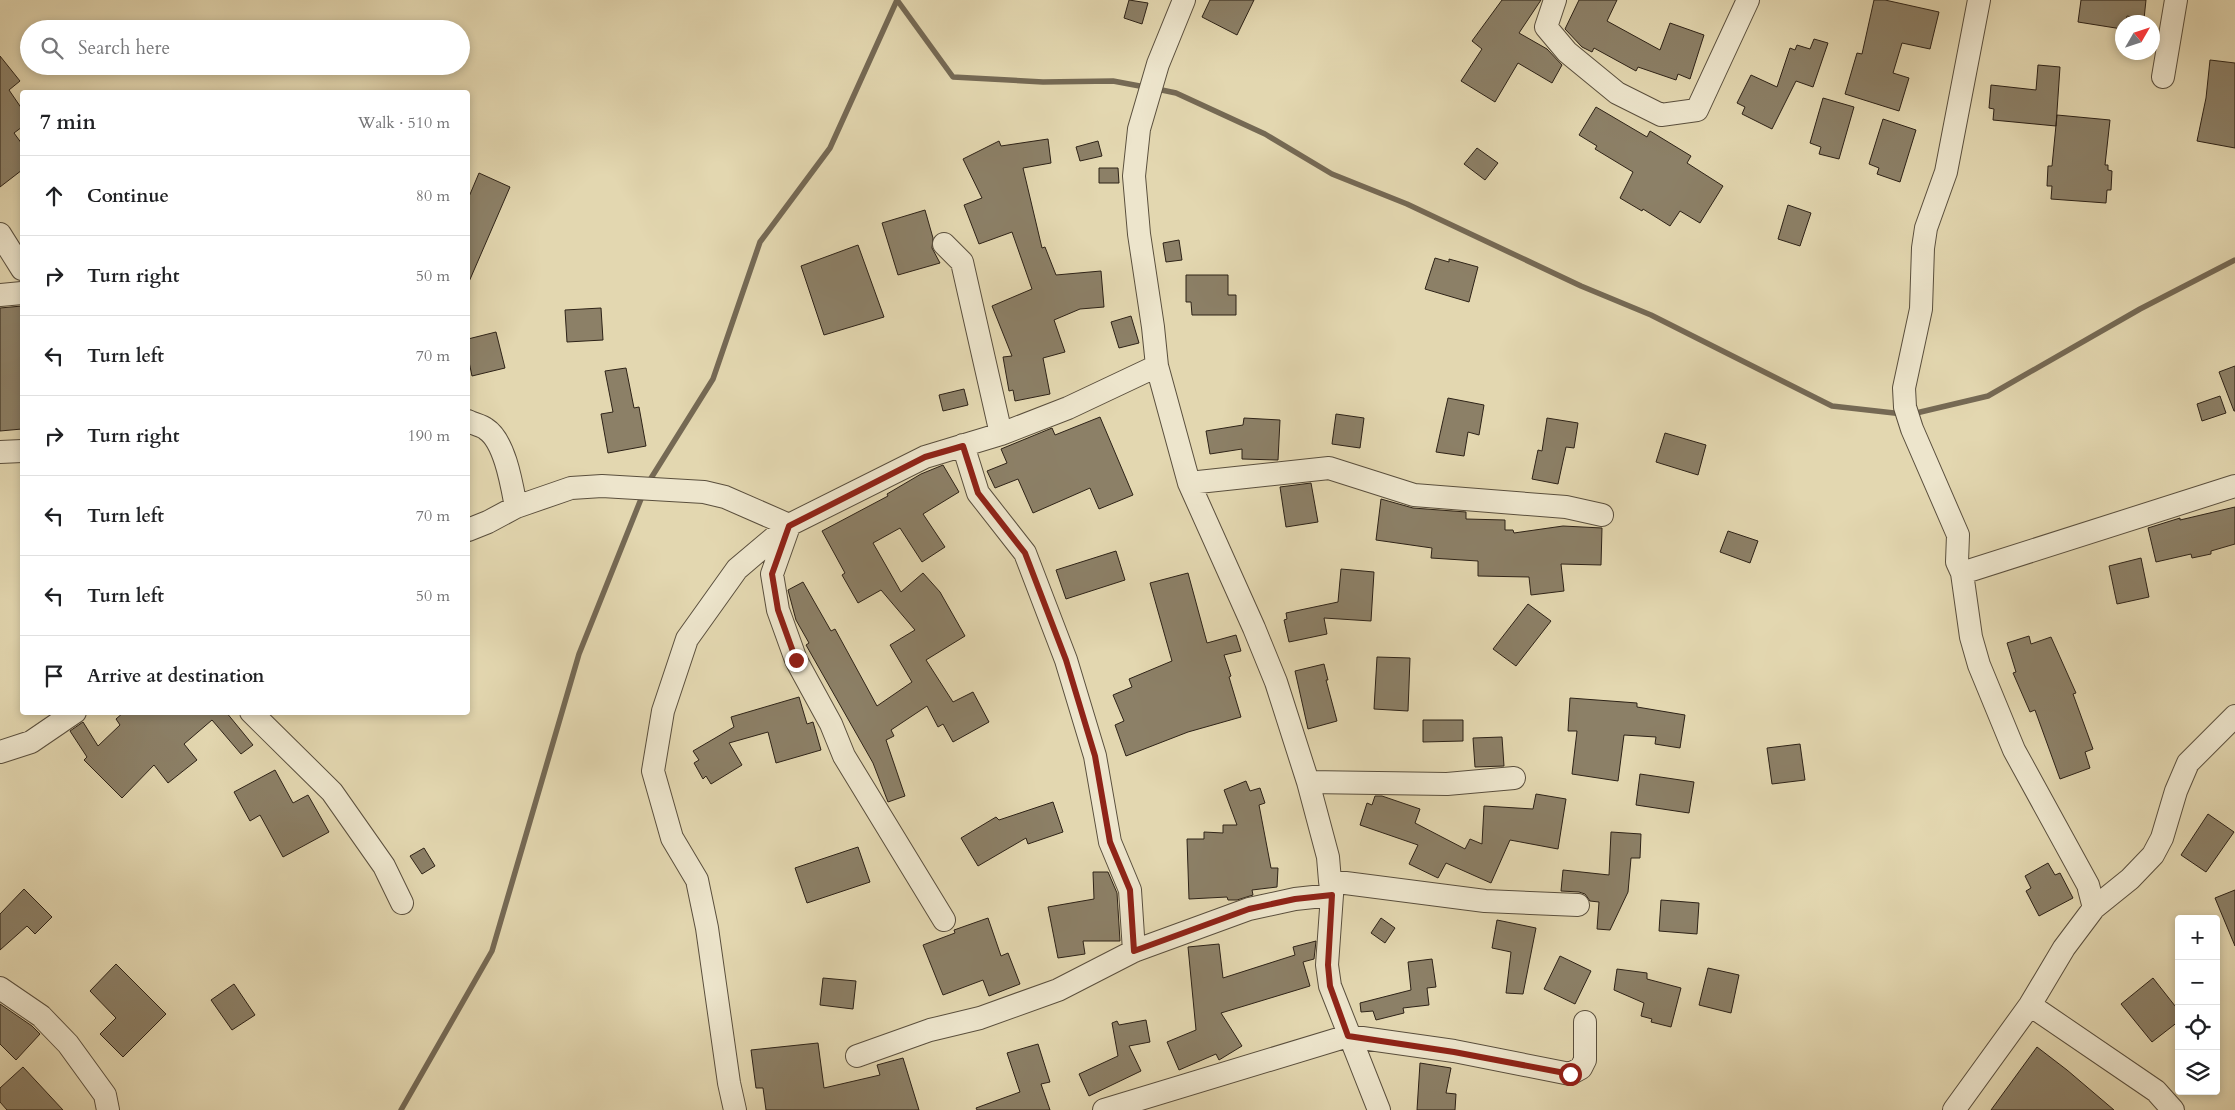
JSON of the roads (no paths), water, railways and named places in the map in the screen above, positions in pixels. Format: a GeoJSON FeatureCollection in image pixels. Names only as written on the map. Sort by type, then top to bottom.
{"type":"FeatureCollection","features":[{"type":"Feature","properties":{"kind":"street"},"geometry":{"type":"LineString","coordinates":[[1184,0],[1158,64],[1139,129],[1134,176],[1139,234],[1154,327],[1158,366],[1189,483],[1254,628],[1272,673],[1308,782],[1328,857],[1331,888],[1328,972],[1330,986],[1348,1036],[1379,1110]]}},
{"type":"Feature","properties":{"kind":"street"},"geometry":{"type":"LineString","coordinates":[[1555,0],[1546,27],[1567,52],[1617,93],[1661,115],[1697,110],[1748,0]]}},
{"type":"Feature","properties":{"kind":"street"},"geometry":{"type":"LineString","coordinates":[[1979,0],[1946,172],[1926,228],[1923,248],[1920,316],[1904,388],[1905,407],[1912,429],[1958,534],[1957,562],[1962,572],[1971,636],[1983,673],[2014,750],[2088,885],[2094,908]]}},
{"type":"Feature","properties":{"kind":"street"},"geometry":{"type":"LineString","coordinates":[[2164,77],[2176,0]]}},
{"type":"Feature","properties":{"kind":"street"},"geometry":{"type":"LineString","coordinates":[[0,234],[20,266]]}},
{"type":"Feature","properties":{"kind":"street"},"geometry":{"type":"LineString","coordinates":[[944,244],[962,262],[1001,434]]}},
{"type":"Feature","properties":{"kind":"street"},"geometry":{"type":"LineString","coordinates":[[0,295],[20,293]]}},
{"type":"Feature","properties":{"kind":"street"},"geometry":{"type":"LineString","coordinates":[[735,1110],[729,1084],[707,928],[697,880],[672,838],[653,771],[663,711],[687,640],[737,569],[789,526],[925,457],[1001,434],[1068,408],[1158,366]]}},
{"type":"Feature","properties":{"kind":"street"},"geometry":{"type":"LineString","coordinates":[[470,422],[486,429],[496,441],[508,468],[516,507]]}},
{"type":"Feature","properties":{"kind":"street"},"geometry":{"type":"LineString","coordinates":[[963,446],[978,493],[1025,553],[1066,660],[1095,756],[1110,842],[1130,890],[1134,951]]}},
{"type":"Feature","properties":{"kind":"street"},"geometry":{"type":"LineString","coordinates":[[0,452],[20,451]]}},
{"type":"Feature","properties":{"kind":"street"},"geometry":{"type":"LineString","coordinates":[[1189,483],[1329,468],[1414,495],[1566,507],[1602,515]]}},
{"type":"Feature","properties":{"kind":"street"},"geometry":{"type":"LineString","coordinates":[[470,529],[516,507],[571,488],[602,486],[704,492],[725,497],[789,526]]}},
{"type":"Feature","properties":{"kind":"street"},"geometry":{"type":"LineString","coordinates":[[1962,572],[2235,486]]}},
{"type":"Feature","properties":{"kind":"street"},"geometry":{"type":"LineString","coordinates":[[789,526],[772,574],[778,610],[796,660],[831,724],[844,756],[944,920]]}},
{"type":"Feature","properties":{"kind":"street"},"geometry":{"type":"LineString","coordinates":[[0,752],[31,742],[71,715]]}},
{"type":"Feature","properties":{"kind":"street"},"geometry":{"type":"LineString","coordinates":[[254,715],[332,792],[384,866],[402,903]]}},
{"type":"Feature","properties":{"kind":"street"},"geometry":{"type":"LineString","coordinates":[[1954,1110],[2030,1005],[2064,948],[2094,908],[2130,879],[2153,855],[2162,838],[2176,791],[2188,763],[2235,716]]}},
{"type":"Feature","properties":{"kind":"street"},"geometry":{"type":"LineString","coordinates":[[1308,782],[1447,784],[1514,778]]}},
{"type":"Feature","properties":{"kind":"street"},"geometry":{"type":"LineString","coordinates":[[857,1056],[930,1030],[980,1018],[1058,990],[1134,951],[1249,909],[1295,899],[1331,888],[1485,901],[1578,905]]}},
{"type":"Feature","properties":{"kind":"street"},"geometry":{"type":"LineString","coordinates":[[0,988],[41,1016],[68,1044],[105,1095],[108,1110]]}},
{"type":"Feature","properties":{"kind":"street"},"geometry":{"type":"LineString","coordinates":[[2030,1005],[2156,1091],[2173,1110]]}},
{"type":"Feature","properties":{"kind":"street"},"geometry":{"type":"LineString","coordinates":[[1104,1110],[1348,1036],[1454,1052],[1570,1074],[1581,1068],[1585,1060],[1585,1022]]}},
{"type":"Feature","properties":{"kind":"waterway"},"geometry":{"type":"LineString","coordinates":[[897,0],[953,77],[1043,82],[1113,81],[1145,87]]}},
{"type":"Feature","properties":{"kind":"waterway"},"geometry":{"type":"LineString","coordinates":[[648,483],[713,379],[760,242],[830,148],[897,0]]}},
{"type":"Feature","properties":{"kind":"waterway"},"geometry":{"type":"LineString","coordinates":[[1157,89],[1176,93],[1265,134],[1332,174],[1407,204],[1581,286],[1651,315],[1832,406],[1903,414]]}},
{"type":"Feature","properties":{"kind":"waterway"},"geometry":{"type":"LineString","coordinates":[[1912,414],[1988,396],[2140,309],[2235,260]]}},
{"type":"Feature","properties":{"kind":"waterway"},"geometry":{"type":"LineString","coordinates":[[401,1110],[492,951],[579,654],[643,494]]}}]}
